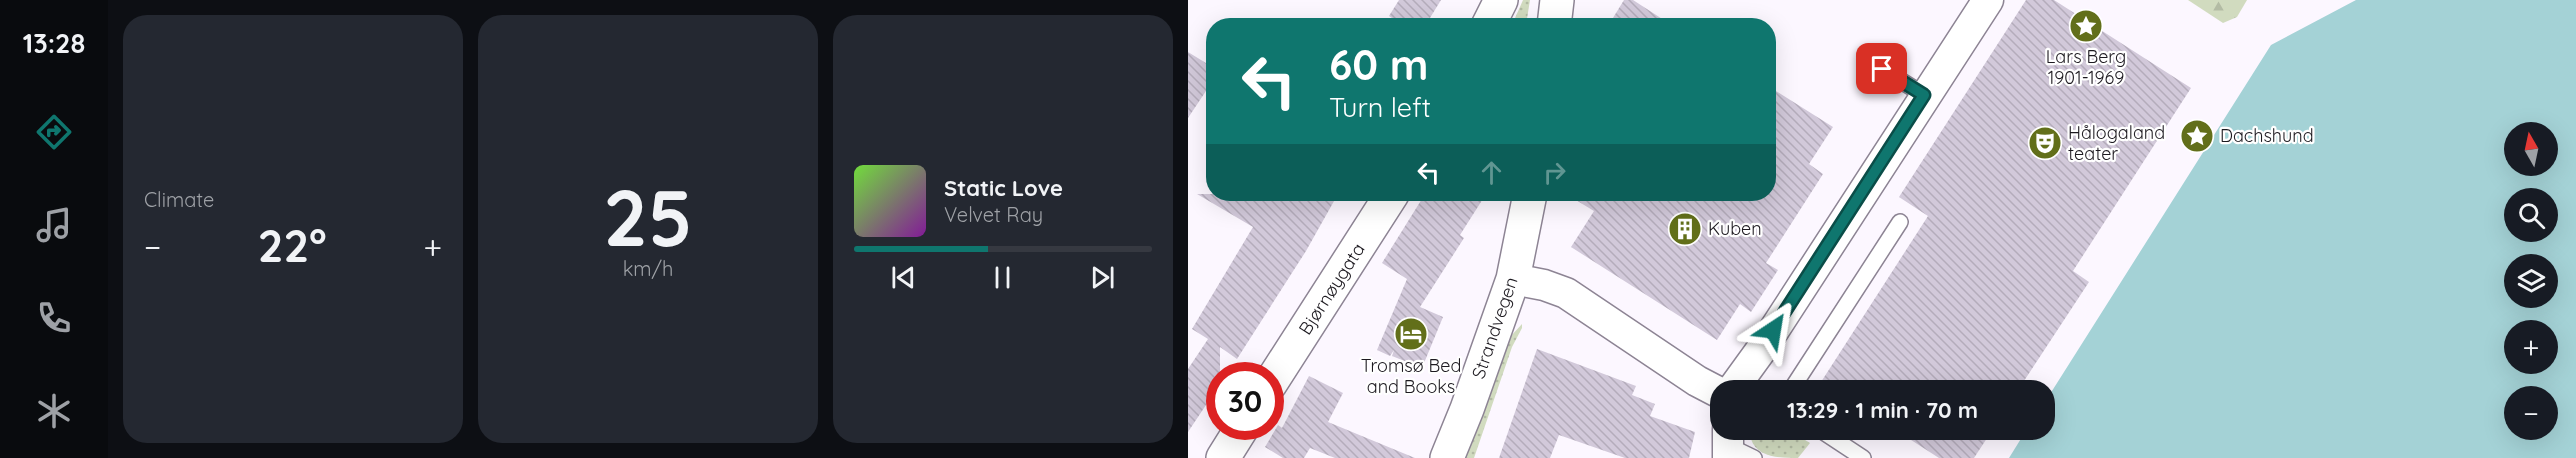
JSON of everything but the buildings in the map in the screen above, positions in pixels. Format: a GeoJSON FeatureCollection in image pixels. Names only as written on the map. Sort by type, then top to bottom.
{"type":"FeatureCollection","features":[{"type":"Feature","properties":{"kind":"street"},"geometry":{"type":"LineString","coordinates":[[1492,18],[1501,0]]}},
{"type":"Feature","properties":{"kind":"street"},"geometry":{"type":"LineString","coordinates":[[1555,18],[1557,0]]}},
{"type":"Feature","properties":{"kind":"street"},"geometry":{"type":"LineString","coordinates":[[1739,380],[1988,0]]}},
{"type":"Feature","properties":{"kind":"street","name":"Bjørnøygata"},"geometry":{"type":"LineString","coordinates":[[1284,362],[1388,201]]}},
{"type":"Feature","properties":{"kind":"street","name":"Strandvegen"},"geometry":{"type":"LineString","coordinates":[[1447,458],[1513,279],[1529,201]]}},
{"type":"Feature","properties":{"kind":"street"},"geometry":{"type":"LineString","coordinates":[[1513,279],[1544,285],[1566,294],[1710,388]]}},
{"type":"Feature","properties":{"kind":"street"},"geometry":{"type":"LineString","coordinates":[[1223,458],[1234,440]]}},
{"type":"Feature","properties":{"kind":"lane"},"geometry":{"type":"LineString","coordinates":[[1869,61],[1924,95]]}},
{"type":"Feature","properties":{"kind":"lane"},"geometry":{"type":"LineString","coordinates":[[1797,380],[1900,222]]}},
{"type":"Feature","properties":{"kind":"lane"},"geometry":{"type":"LineString","coordinates":[[1836,440],[1863,458]]}},
{"type":"Feature","properties":{"kind":"green space"},"geometry":{"type":"Polygon","coordinates":[[[1523,0],[1530,0],[1527,18],[1515,18],[1523,0]]]}},
{"type":"Feature","properties":{"kind":"green space"},"geometry":{"type":"Polygon","coordinates":[[[2188,0],[2247,0],[2237,17],[2223,23],[2188,0]]]}},
{"type":"Feature","properties":{"kind":"green space"},"geometry":{"type":"Polygon","coordinates":[[[1522,324],[1474,458],[1465,458],[1510,337],[1522,324]]]}},
{"type":"Feature","properties":{"kind":"green space"},"geometry":{"type":"Polygon","coordinates":[[[1752,440],[1805,440],[1810,443],[1798,458],[1770,456],[1758,450],[1752,440]]]}},
{"type":"Feature","properties":{"kind":"water"},"geometry":{"type":"Polygon","coordinates":[[[2356,0],[2576,0],[2576,458],[2009,458],[2020,440],[2055,440],[2055,386],[2271,45],[2356,0]]]}},
{"type":"Feature","properties":{"kind":"place","name":"Lars Berg 1901-1969"},"geometry":{"type":"Point","coordinates":[2086,26]}},
{"type":"Feature","properties":{"kind":"place","name":"Dachshund"},"geometry":{"type":"Point","coordinates":[2197,136]}},
{"type":"Feature","properties":{"kind":"place","name":"Hålogaland teater"},"geometry":{"type":"Point","coordinates":[2045,143]}},
{"type":"Feature","properties":{"kind":"place","name":"Kuben"},"geometry":{"type":"Point","coordinates":[1685,229]}},
{"type":"Feature","properties":{"kind":"place","name":"Tromsø Bed and Books"},"geometry":{"type":"Point","coordinates":[1411,334]}},
{"type":"Feature","properties":{"kind":"route"},"geometry":{"type":"LineString","coordinates":[[1773,330],[1924,95],[1882,69]]}}]}
